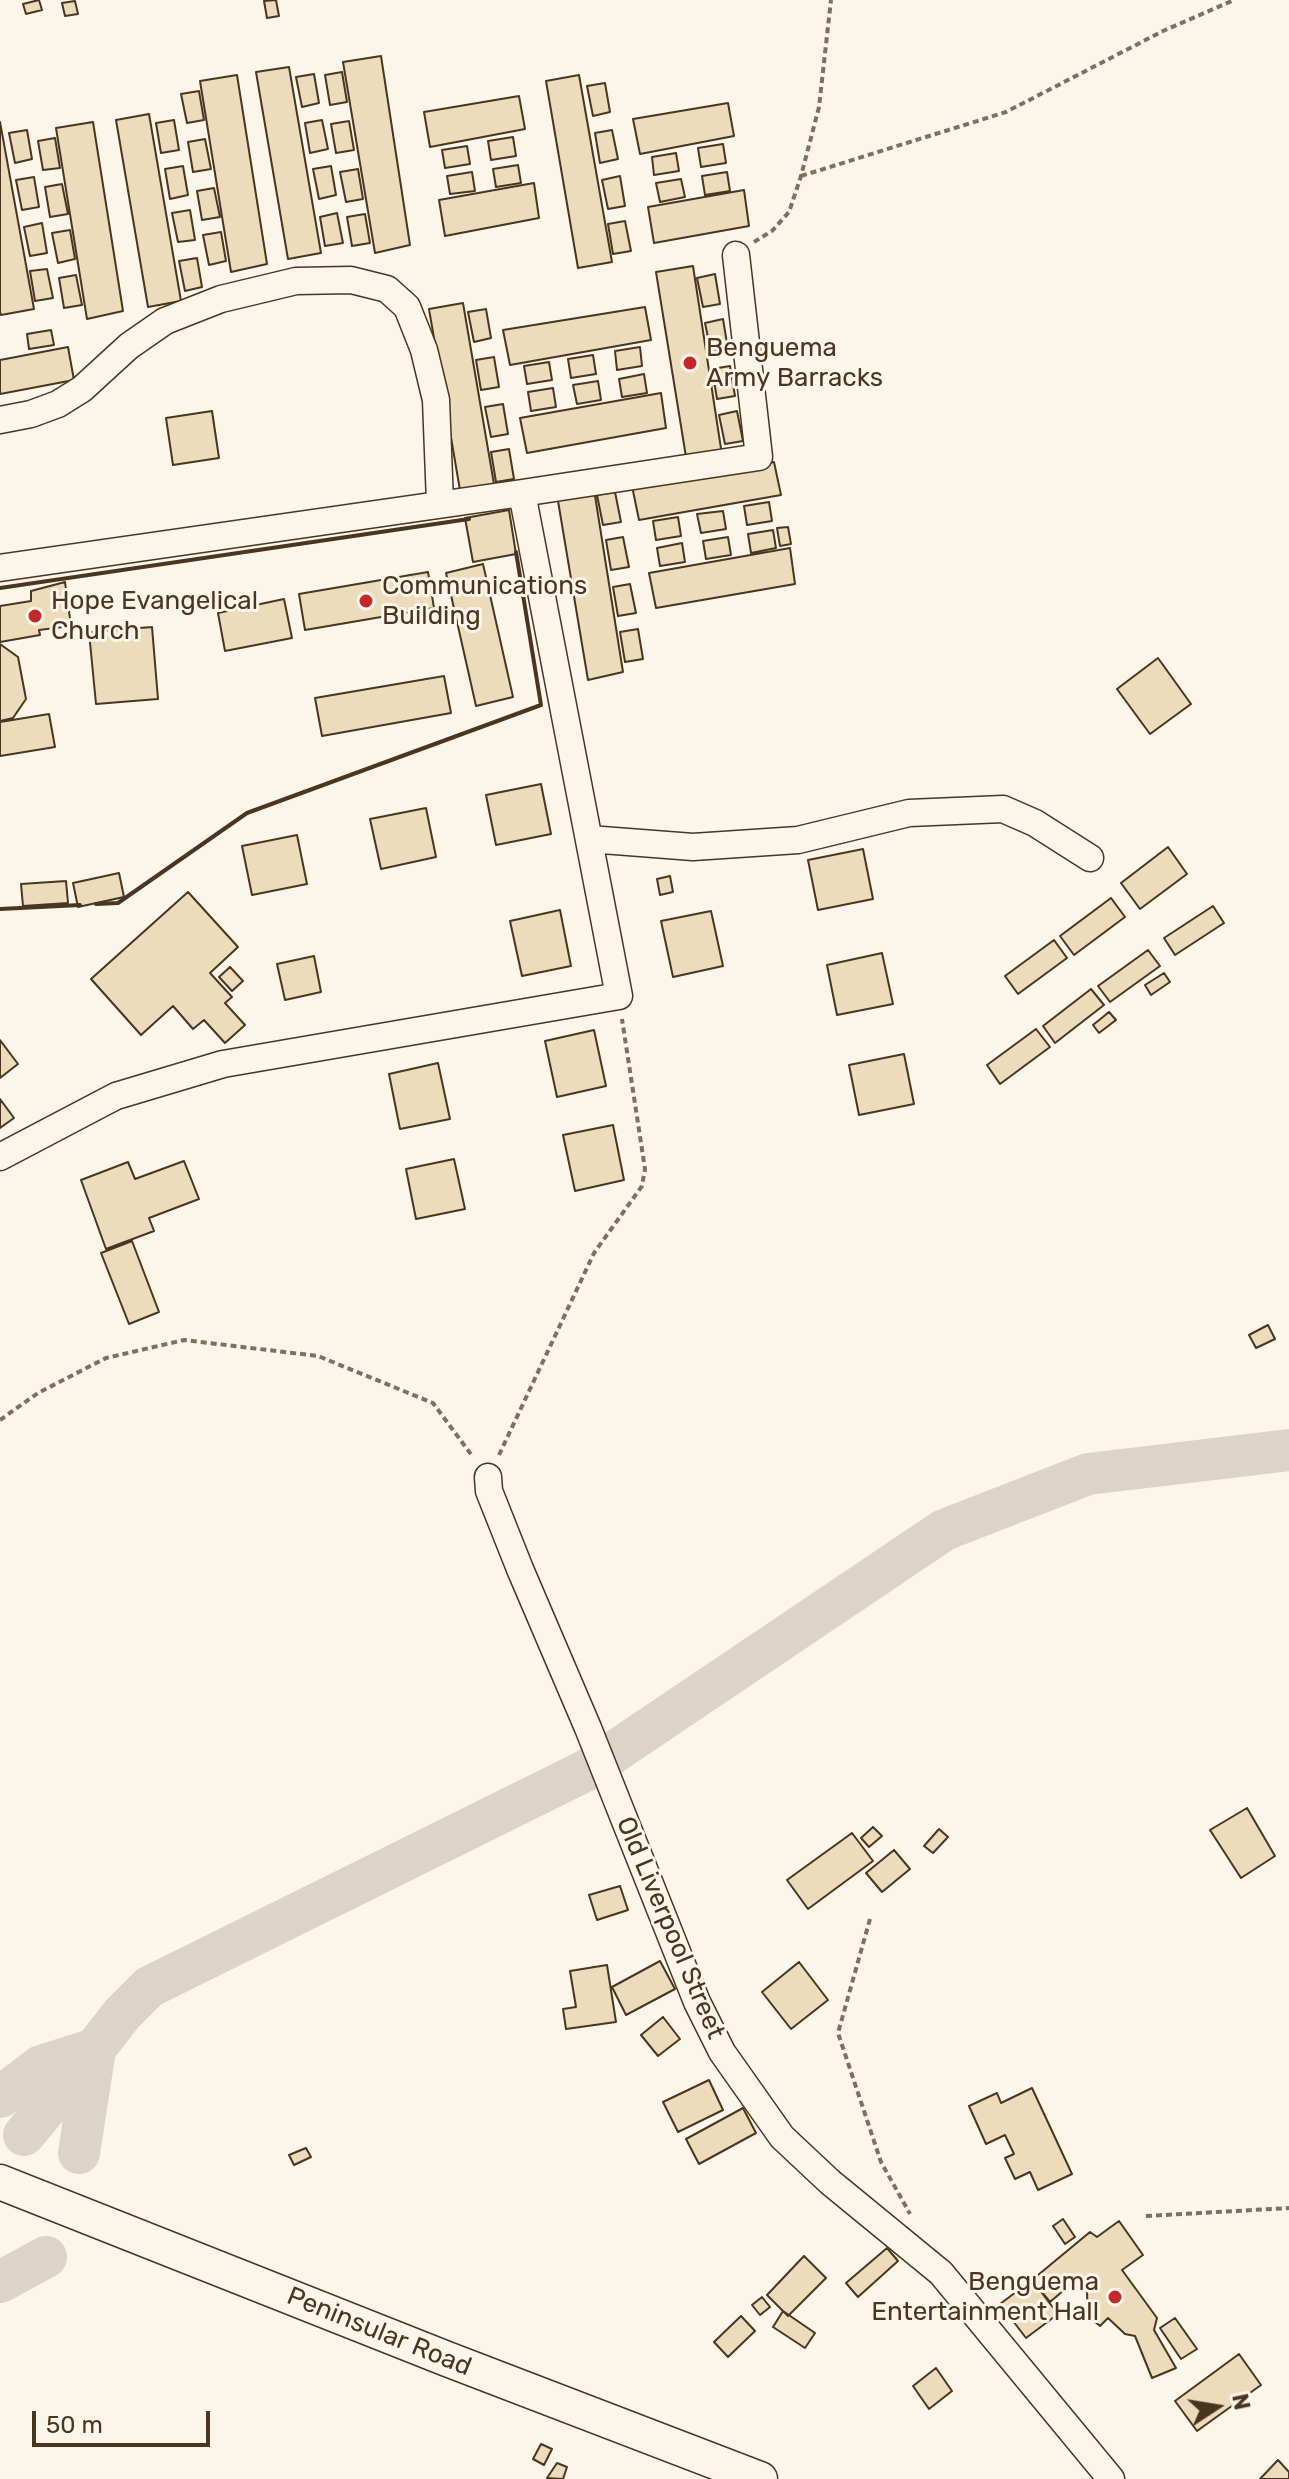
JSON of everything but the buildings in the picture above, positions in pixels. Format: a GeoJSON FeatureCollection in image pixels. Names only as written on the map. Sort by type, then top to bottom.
{"type":"FeatureCollection","features":[{"type":"Feature","properties":{"kind":"main road","name":"Peninsular Road"},"geometry":{"type":"LineString","coordinates":[[0,2182],[760,2479]]}},
{"type":"Feature","properties":{"kind":"street"},"geometry":{"type":"LineString","coordinates":[[0,568],[754,460],[759,457],[736,255]]}},
{"type":"Feature","properties":{"kind":"street"},"geometry":{"type":"LineString","coordinates":[[0,420],[31,414],[58,404],[82,389],[129,346],[165,321],[221,299],[296,281],[351,280],[387,289],[407,307],[419,336],[436,400],[440,503]]}},
{"type":"Feature","properties":{"kind":"street"},"geometry":{"type":"LineString","coordinates":[[0,1157],[116,1096],[223,1064],[619,996],[522,493]]}},
{"type":"Feature","properties":{"kind":"street"},"geometry":{"type":"LineString","coordinates":[[589,839],[693,847],[798,840],[909,813],[1003,809],[1035,823],[1090,858]]}},
{"type":"Feature","properties":{"kind":"street","name":"Old Liverpool Street"},"geometry":{"type":"LineString","coordinates":[[488,1477],[494,1504],[588,1728],[697,2002],[722,2052],[748,2093],[791,2146],[941,2273],[1111,2479]]}},
{"type":"Feature","properties":{"kind":"path"},"geometry":{"type":"LineString","coordinates":[[736,255],[772,231],[789,212],[819,107],[831,0]]}},
{"type":"Feature","properties":{"kind":"path"},"geometry":{"type":"LineString","coordinates":[[801,176],[1006,112],[1163,31],[1234,0]]}},
{"type":"Feature","properties":{"kind":"path"},"geometry":{"type":"LineString","coordinates":[[0,1420],[38,1393],[106,1358],[184,1340],[318,1356],[433,1403],[488,1477],[594,1253],[642,1186],[645,1169],[619,996]]}},
{"type":"Feature","properties":{"kind":"path"},"geometry":{"type":"LineString","coordinates":[[870,1919],[838,2033],[881,2162],[911,2217]]}},
{"type":"Feature","properties":{"kind":"path"},"geometry":{"type":"LineString","coordinates":[[1146,2216],[1289,2208]]}},
{"type":"Feature","properties":{"kind":"waterway"},"geometry":{"type":"LineString","coordinates":[[79,2153],[95,2049],[122,2014],[149,1987],[589,1769],[944,1530],[1088,1474],[1289,1450]]}},
{"type":"Feature","properties":{"kind":"waterway"},"geometry":{"type":"LineString","coordinates":[[0,2097],[41,2066],[95,2049]]}},
{"type":"Feature","properties":{"kind":"waterway"},"geometry":{"type":"LineString","coordinates":[[24,2135],[94,2050]]}},
{"type":"Feature","properties":{"kind":"waterway"},"geometry":{"type":"LineString","coordinates":[[0,2282],[46,2257]]}},
{"type":"Feature","properties":{"kind":"wall"},"geometry":{"type":"LineString","coordinates":[[0,588],[469,519]]}},
{"type":"Feature","properties":{"kind":"wall"},"geometry":{"type":"LineString","coordinates":[[96,904],[118,903],[247,813],[541,705],[516,552]]}},
{"type":"Feature","properties":{"kind":"wall"},"geometry":{"type":"LineString","coordinates":[[0,909],[80,905]]}},
{"type":"Feature","properties":{"kind":"place","name":"Benguema Army Barracks"},"geometry":{"type":"Point","coordinates":[690,363]}},
{"type":"Feature","properties":{"kind":"place","name":"Communications Building"},"geometry":{"type":"Point","coordinates":[366,601]}},
{"type":"Feature","properties":{"kind":"place","name":"Hope Evangelical Church"},"geometry":{"type":"Point","coordinates":[35,616]}},
{"type":"Feature","properties":{"kind":"place","name":"Benguema Entertainment Hall"},"geometry":{"type":"Point","coordinates":[1115,2297]}}]}
